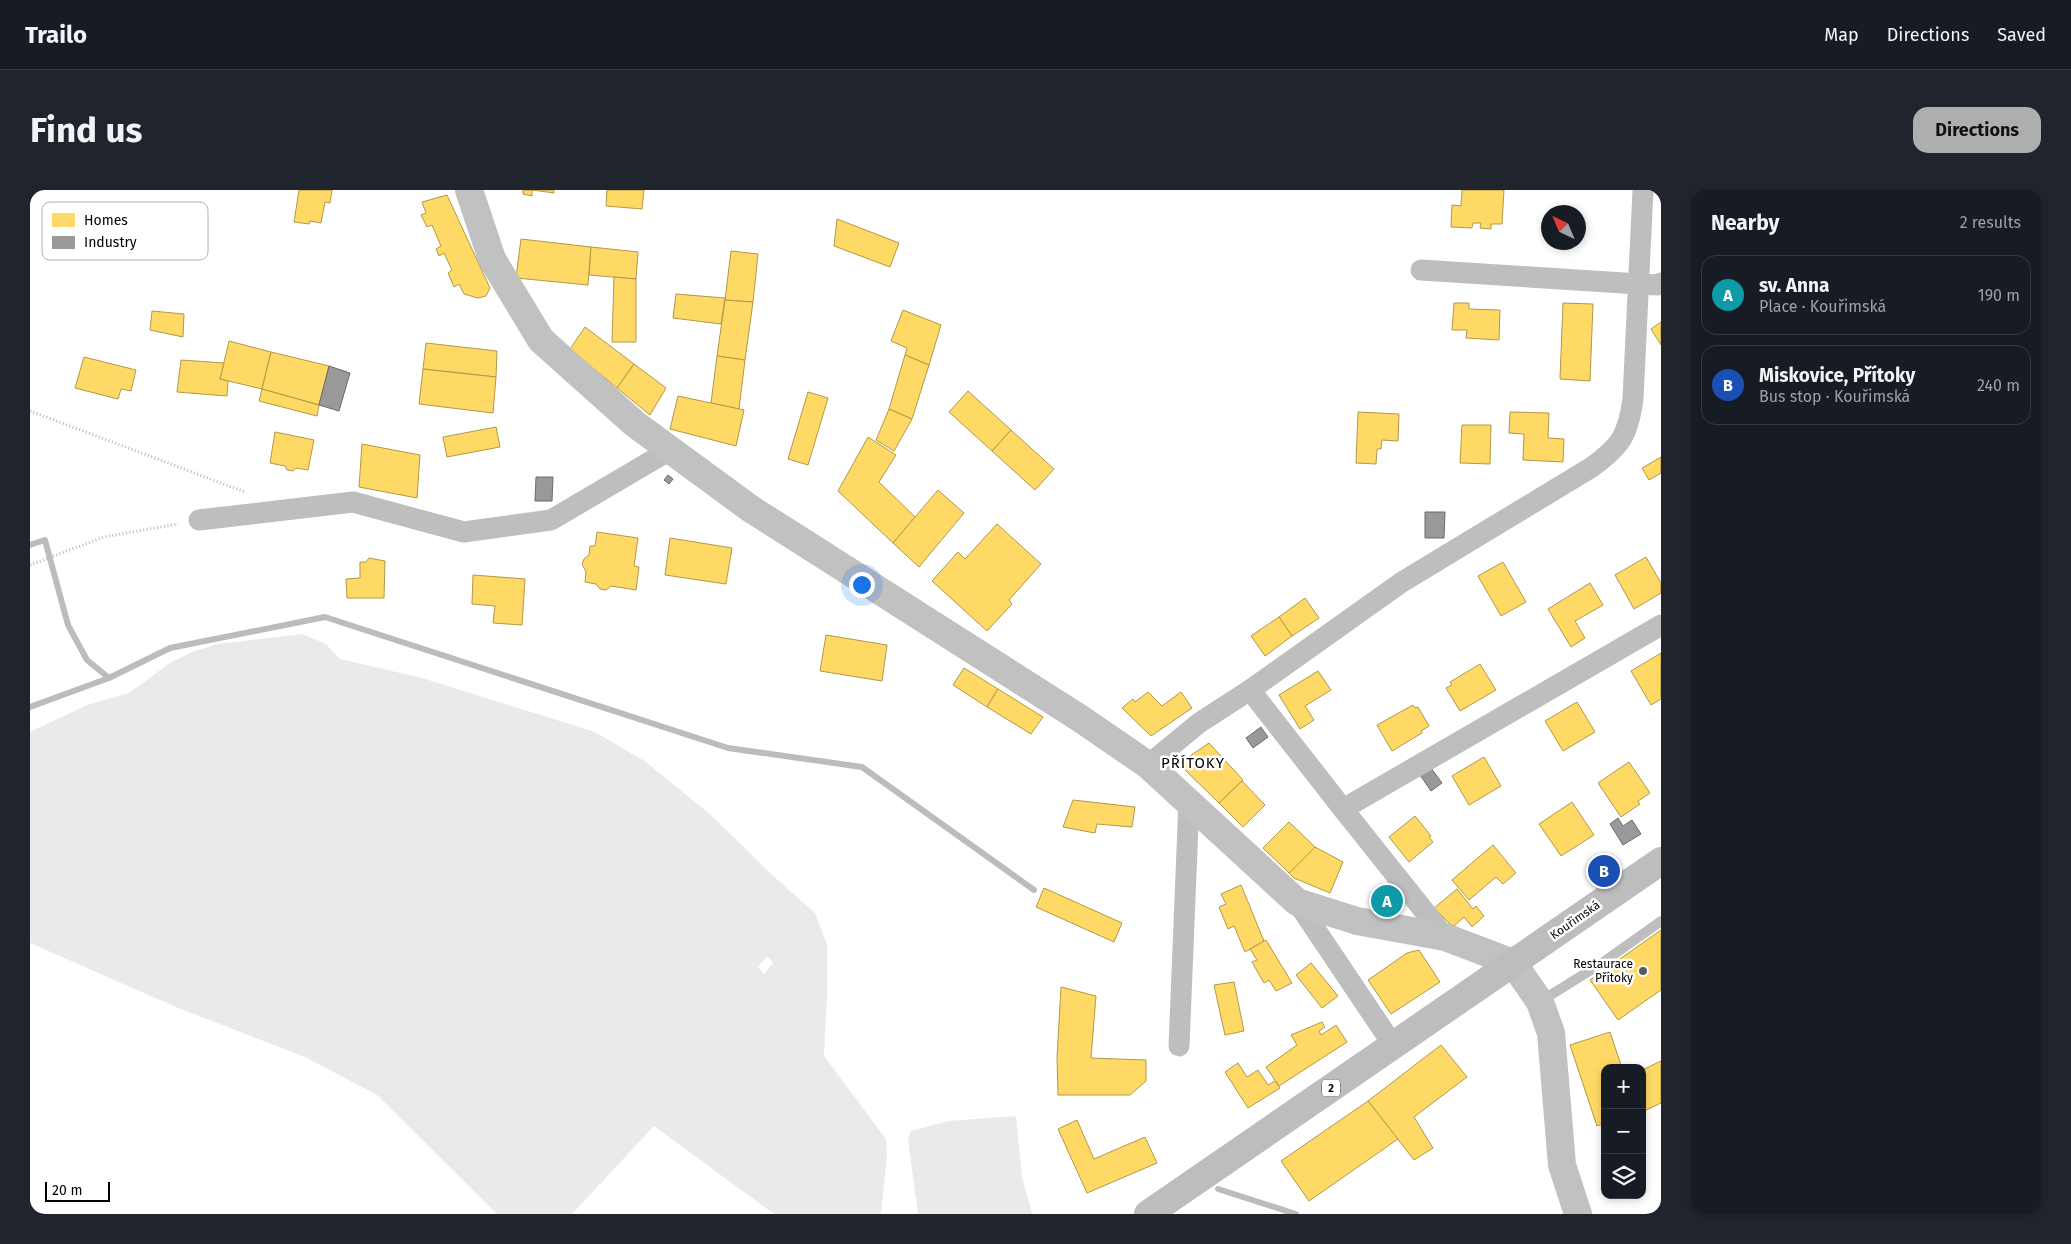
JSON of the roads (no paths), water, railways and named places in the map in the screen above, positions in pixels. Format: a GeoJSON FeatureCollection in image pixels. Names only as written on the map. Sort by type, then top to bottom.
{"type":"FeatureCollection","features":[{"type":"Feature","properties":{"kind":"main road","name":"Kouřimská"},"geometry":{"type":"LineString","coordinates":[[1513,963],[1661,861]]}},
{"type":"Feature","properties":{"kind":"main road","name":"2"},"geometry":{"type":"LineString","coordinates":[[1148,1214],[1513,963]]}},
{"type":"Feature","properties":{"kind":"street"},"geometry":{"type":"LineString","coordinates":[[469,190],[492,259],[541,340],[634,424],[751,509],[1081,719],[1148,765],[1298,902],[1393,1045]]}},
{"type":"Feature","properties":{"kind":"street"},"geometry":{"type":"LineString","coordinates":[[1148,765],[1199,723],[1250,690],[1402,582],[1592,467],[1610,454],[1624,437],[1630,422],[1633,399],[1643,190]]}},
{"type":"Feature","properties":{"kind":"street"},"geometry":{"type":"LineString","coordinates":[[1422,270],[1639,284],[1658,285],[1661,283]]}},
{"type":"Feature","properties":{"kind":"street"},"geometry":{"type":"LineString","coordinates":[[199,520],[353,502],[464,532],[551,520],[670,450]]}},
{"type":"Feature","properties":{"kind":"street"},"geometry":{"type":"LineString","coordinates":[[1343,809],[1661,625]]}},
{"type":"Feature","properties":{"kind":"street"},"geometry":{"type":"LineString","coordinates":[[1250,690],[1445,937]]}},
{"type":"Feature","properties":{"kind":"street"},"geometry":{"type":"LineString","coordinates":[[1179,1046],[1189,801]]}},
{"type":"Feature","properties":{"kind":"street"},"geometry":{"type":"LineString","coordinates":[[1298,902],[1357,921],[1445,937],[1513,963],[1540,1002],[1552,1033],[1562,1166],[1578,1214]]}},
{"type":"Feature","properties":{"kind":"lane"},"geometry":{"type":"LineString","coordinates":[[1540,1002],[1602,963],[1661,921]]}},
{"type":"Feature","properties":{"kind":"waterway"},"geometry":{"type":"LineString","coordinates":[[30,545],[45,540],[68,625],[87,660],[109,678],[170,648],[325,617],[728,748],[862,767],[1034,890]]}},
{"type":"Feature","properties":{"kind":"waterway"},"geometry":{"type":"LineString","coordinates":[[30,707],[109,678]]}},
{"type":"Feature","properties":{"kind":"waterway"},"geometry":{"type":"LineString","coordinates":[[1218,1189],[1296,1214]]}},
{"type":"Feature","properties":{"kind":"place","name":"Miskovice, Přítoky"},"geometry":{"type":"Point","coordinates":[1604,871]}},
{"type":"Feature","properties":{"kind":"place","name":"sv. Anna"},"geometry":{"type":"Point","coordinates":[1387,901]}},
{"type":"Feature","properties":{"kind":"place","name":"Restaurace Přítoky"},"geometry":{"type":"Point","coordinates":[1643,971]}},
{"type":"Feature","properties":{"kind":"district","name":"PŘÍTOKY"},"geometry":{"type":"Point","coordinates":[1193,763]}}]}
